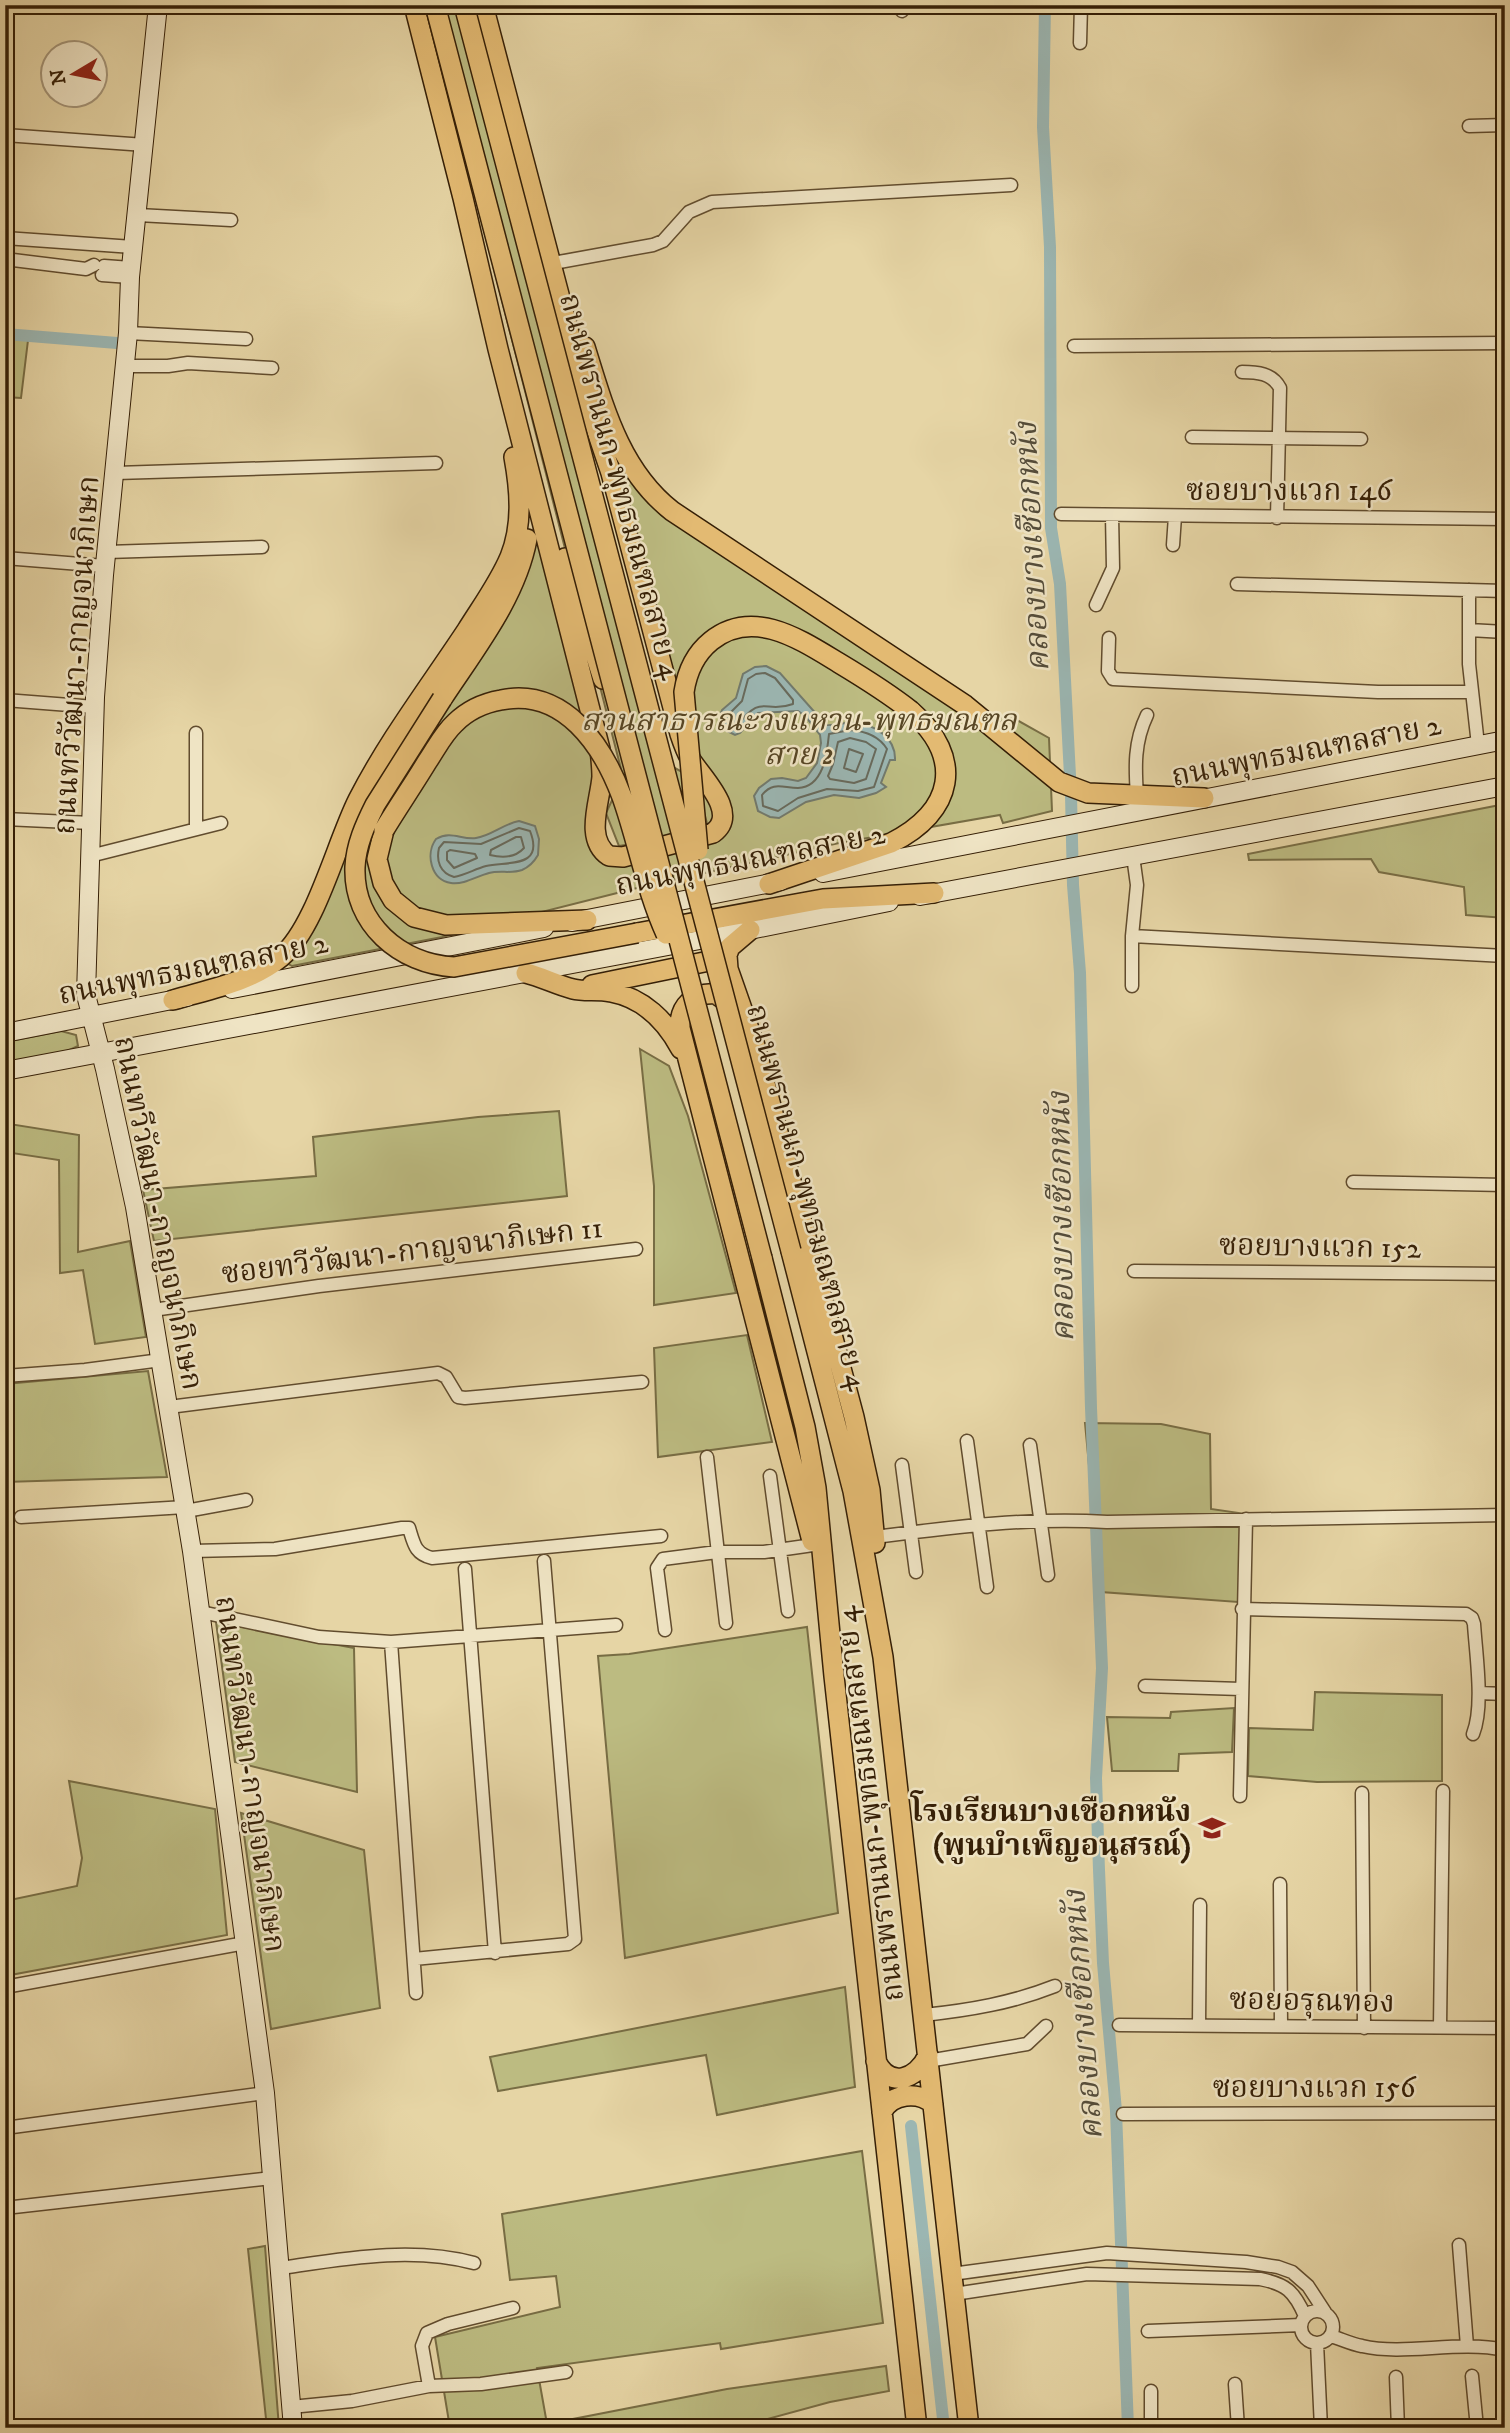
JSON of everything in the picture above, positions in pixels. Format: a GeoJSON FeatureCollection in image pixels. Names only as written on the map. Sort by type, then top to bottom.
{"type":"FeatureCollection","features":[{"type":"Feature","properties":{"kind":"main road","name":"ถนนทวีวัฒนา-กาญจนาภิเษก"},"geometry":{"type":"LineString","coordinates":[[158,5],[130,273],[128,333],[106,559],[95,707],[85,984],[90,1017],[102,1053],[135,1207],[201,1612],[265,2092],[293,2428]]}},
{"type":"Feature","properties":{"kind":"main road"},"geometry":{"type":"LineString","coordinates":[[173,1000],[252,975],[281,956],[293,944],[308,920],[349,818],[368,782],[504,569],[514,544],[519,504],[517,473],[498,349],[414,5]]}},
{"type":"Feature","properties":{"kind":"main road","name":"ถนนพรานนก-พุทธมณฑลสาย 4"},"geometry":{"type":"LineString","coordinates":[[435,5],[812,1459],[917,2428]]}},
{"type":"Feature","properties":{"kind":"main road","name":"ถนนพรานนก-พุทธมณฑลสาย 4"},"geometry":{"type":"LineString","coordinates":[[464,5],[719,946],[791,1251],[853,1491],[884,1657],[969,2428]]}},
{"type":"Feature","properties":{"kind":"main road"},"geometry":{"type":"LineString","coordinates":[[463,198],[489,274],[600,749],[602,778],[596,829],[599,846],[609,856],[616,858],[713,833],[718,830],[722,820],[721,807],[692,762],[680,734],[611,473],[588,405],[483,5]]}},
{"type":"Feature","properties":{"kind":"main road"},"geometry":{"type":"LineString","coordinates":[[526,170],[559,262],[612,428],[632,469],[651,492],[681,517],[965,705],[1035,764],[1065,785],[1088,793],[1205,798]]}},
{"type":"Feature","properties":{"kind":"main road"},"geometry":{"type":"LineString","coordinates":[[498,349],[580,612],[629,749]]}},
{"type":"Feature","properties":{"kind":"main road"},"geometry":{"type":"LineString","coordinates":[[588,405],[597,466],[698,850],[719,946],[749,1027],[857,1430],[870,1490],[884,1657]]}},
{"type":"Feature","properties":{"kind":"main road"},"geometry":{"type":"LineString","coordinates":[[532,457],[530,518],[521,567],[495,617],[375,805],[361,835],[355,864],[357,890],[367,917],[387,942],[416,960],[430,965],[454,967],[824,899],[934,893]]}},
{"type":"Feature","properties":{"kind":"main road"},"geometry":{"type":"LineString","coordinates":[[698,850],[684,692],[688,674],[695,659],[718,636],[740,627],[753,626],[788,634],[875,685],[911,711],[930,730],[943,755],[945,769],[943,795],[928,819],[905,836],[769,884]]}},
{"type":"Feature","properties":{"kind":"main road"},"geometry":{"type":"LineString","coordinates":[[587,919],[446,925],[414,917],[393,900],[383,883],[377,859],[384,830],[447,732],[462,717],[482,706],[516,698],[541,700],[561,709],[584,731],[614,780],[628,816],[653,903],[689,982]]}},
{"type":"Feature","properties":{"kind":"main road","name":"ถนนพุทธมณฑลสาย 2"},"geometry":{"type":"LineString","coordinates":[[5,1033],[1505,740]]}},
{"type":"Feature","properties":{"kind":"main road"},"geometry":{"type":"LineString","coordinates":[[5,1071],[1505,786]]}},
{"type":"Feature","properties":{"kind":"main road"},"geometry":{"type":"LineString","coordinates":[[574,990],[709,961],[719,946],[733,942],[750,930]]}},
{"type":"Feature","properties":{"kind":"main road"},"geometry":{"type":"LineString","coordinates":[[526,973],[574,990],[611,992],[647,1007],[662,1021],[678,1043],[694,1082]]}},
{"type":"Feature","properties":{"kind":"main road"},"geometry":{"type":"LineString","coordinates":[[749,1027],[735,1007],[720,995],[703,994],[688,1002],[682,1013],[680,1028],[813,1545],[828,1613]]}},
{"type":"Feature","properties":{"kind":"main road"},"geometry":{"type":"LineString","coordinates":[[876,2061],[884,2073],[904,2078],[920,2069],[928,2058]]}},
{"type":"Feature","properties":{"kind":"main road"},"geometry":{"type":"LineString","coordinates":[[882,2112],[890,2102],[906,2096],[925,2098],[933,2104]]}},
{"type":"Feature","properties":{"kind":"street"},"geometry":{"type":"LineString","coordinates":[[1080,43],[1081,5]]}},
{"type":"Feature","properties":{"kind":"street"},"geometry":{"type":"LineString","coordinates":[[1469,126],[1505,125]]}},
{"type":"Feature","properties":{"kind":"street"},"geometry":{"type":"LineString","coordinates":[[5,135],[145,145]]}},
{"type":"Feature","properties":{"kind":"street"},"geometry":{"type":"LineString","coordinates":[[559,262],[653,245],[663,241],[689,212],[712,202],[1011,185]]}},
{"type":"Feature","properties":{"kind":"street"},"geometry":{"type":"LineString","coordinates":[[138,215],[231,220]]}},
{"type":"Feature","properties":{"kind":"street"},"geometry":{"type":"LineString","coordinates":[[5,238],[133,247]]}},
{"type":"Feature","properties":{"kind":"street"},"geometry":{"type":"LineString","coordinates":[[5,260],[130,273]]}},
{"type":"Feature","properties":{"kind":"street"},"geometry":{"type":"LineString","coordinates":[[128,333],[247,339]]}},
{"type":"Feature","properties":{"kind":"street"},"geometry":{"type":"LineString","coordinates":[[1074,346],[1505,344]]}},
{"type":"Feature","properties":{"kind":"street"},"geometry":{"type":"LineString","coordinates":[[125,366],[188,363],[272,368]]}},
{"type":"Feature","properties":{"kind":"street"},"geometry":{"type":"LineString","coordinates":[[1242,372],[1258,372],[1278,384],[1281,396],[1277,518]]}},
{"type":"Feature","properties":{"kind":"street"},"geometry":{"type":"LineString","coordinates":[[1192,436],[1361,439]]}},
{"type":"Feature","properties":{"kind":"street"},"geometry":{"type":"LineString","coordinates":[[116,473],[436,463]]}},
{"type":"Feature","properties":{"kind":"street"},"geometry":{"type":"LineString","coordinates":[[1096,605],[1113,568],[1112,514]]}},
{"type":"Feature","properties":{"kind":"street","name":"ซอยบางแวก 146"},"geometry":{"type":"LineString","coordinates":[[1067,515],[1505,519]]}},
{"type":"Feature","properties":{"kind":"street"},"geometry":{"type":"LineString","coordinates":[[1173,545],[1175,516]]}},
{"type":"Feature","properties":{"kind":"street"},"geometry":{"type":"LineString","coordinates":[[5,558],[106,559],[262,547]]}},
{"type":"Feature","properties":{"kind":"street"},"geometry":{"type":"LineString","coordinates":[[1237,583],[1505,591]]}},
{"type":"Feature","properties":{"kind":"street"},"geometry":{"type":"LineString","coordinates":[[1469,590],[1472,692],[1478,745]]}},
{"type":"Feature","properties":{"kind":"street"},"geometry":{"type":"LineString","coordinates":[[1469,630],[1505,632]]}},
{"type":"Feature","properties":{"kind":"street"},"geometry":{"type":"LineString","coordinates":[[1109,638],[1108,671],[1112,679],[1378,692],[1472,692]]}},
{"type":"Feature","properties":{"kind":"street"},"geometry":{"type":"LineString","coordinates":[[5,700],[95,707]]}},
{"type":"Feature","properties":{"kind":"street"},"geometry":{"type":"LineString","coordinates":[[1137,796],[1135,755],[1140,728],[1147,715]]}},
{"type":"Feature","properties":{"kind":"street"},"geometry":{"type":"LineString","coordinates":[[196,733],[196,830]]}},
{"type":"Feature","properties":{"kind":"street"},"geometry":{"type":"LineString","coordinates":[[5,819],[91,824]]}},
{"type":"Feature","properties":{"kind":"street"},"geometry":{"type":"LineString","coordinates":[[90,856],[221,823]]}},
{"type":"Feature","properties":{"kind":"street"},"geometry":{"type":"LineString","coordinates":[[1132,986],[1132,936],[1138,885],[1133,856]]}},
{"type":"Feature","properties":{"kind":"street"},"geometry":{"type":"LineString","coordinates":[[1132,936],[1505,956]]}},
{"type":"Feature","properties":{"kind":"street"},"geometry":{"type":"LineString","coordinates":[[1353,1182],[1505,1185]]}},
{"type":"Feature","properties":{"kind":"street","name":"ซอยทวีวัฒนา-กาญจนาภิเษก 11"},"geometry":{"type":"LineString","coordinates":[[153,1310],[319,1286],[636,1249]]}},
{"type":"Feature","properties":{"kind":"street","name":"ซอยบางแวก 152"},"geometry":{"type":"LineString","coordinates":[[1134,1271],[1505,1274]]}},
{"type":"Feature","properties":{"kind":"street"},"geometry":{"type":"LineString","coordinates":[[5,1376],[85,1370],[161,1360]]}},
{"type":"Feature","properties":{"kind":"street"},"geometry":{"type":"LineString","coordinates":[[169,1407],[438,1373],[446,1377],[458,1397],[465,1398],[642,1382]]}},
{"type":"Feature","properties":{"kind":"street"},"geometry":{"type":"LineString","coordinates":[[967,1441],[987,1587]]}},
{"type":"Feature","properties":{"kind":"street"},"geometry":{"type":"LineString","coordinates":[[1030,1445],[1048,1575]]}},
{"type":"Feature","properties":{"kind":"street"},"geometry":{"type":"LineString","coordinates":[[707,1457],[726,1623]]}},
{"type":"Feature","properties":{"kind":"street"},"geometry":{"type":"LineString","coordinates":[[902,1465],[916,1572]]}},
{"type":"Feature","properties":{"kind":"street"},"geometry":{"type":"LineString","coordinates":[[770,1476],[788,1611]]}},
{"type":"Feature","properties":{"kind":"street"},"geometry":{"type":"LineString","coordinates":[[21,1517],[186,1509],[246,1500]]}},
{"type":"Feature","properties":{"kind":"street"},"geometry":{"type":"LineString","coordinates":[[875,1537],[979,1524],[1041,1520],[1073,1522],[1505,1515]]}},
{"type":"Feature","properties":{"kind":"street"},"geometry":{"type":"LineString","coordinates":[[1240,1796],[1246,1519]]}},
{"type":"Feature","properties":{"kind":"street"},"geometry":{"type":"LineString","coordinates":[[192,1551],[275,1549],[402,1528],[409,1528],[415,1550],[432,1559],[661,1536]]}},
{"type":"Feature","properties":{"kind":"street"},"geometry":{"type":"LineString","coordinates":[[665,1630],[657,1568],[659,1563],[669,1557],[779,1550],[813,1545]]}},
{"type":"Feature","properties":{"kind":"street"},"geometry":{"type":"LineString","coordinates":[[414,1959],[568,1944],[575,1939],[544,1561]]}},
{"type":"Feature","properties":{"kind":"street"},"geometry":{"type":"LineString","coordinates":[[465,1569],[495,1953]]}},
{"type":"Feature","properties":{"kind":"street"},"geometry":{"type":"LineString","coordinates":[[1242,1609],[1466,1614],[1472,1618],[1474,1624],[1479,1693],[1477,1724],[1473,1734]]}},
{"type":"Feature","properties":{"kind":"street"},"geometry":{"type":"LineString","coordinates":[[201,1612],[319,1637],[391,1642],[616,1625]]}},
{"type":"Feature","properties":{"kind":"street"},"geometry":{"type":"LineString","coordinates":[[391,1642],[416,1993]]}},
{"type":"Feature","properties":{"kind":"street"},"geometry":{"type":"LineString","coordinates":[[1144,1686],[1241,1689]]}},
{"type":"Feature","properties":{"kind":"street"},"geometry":{"type":"LineString","coordinates":[[1479,1693],[1505,1694]]}},
{"type":"Feature","properties":{"kind":"street"},"geometry":{"type":"LineString","coordinates":[[1440,2027],[1443,1791]]}},
{"type":"Feature","properties":{"kind":"street"},"geometry":{"type":"LineString","coordinates":[[1362,1793],[1364,2028]]}},
{"type":"Feature","properties":{"kind":"street"},"geometry":{"type":"LineString","coordinates":[[1280,1884],[1281,2026]]}},
{"type":"Feature","properties":{"kind":"street"},"geometry":{"type":"LineString","coordinates":[[1199,2025],[1200,1905]]}},
{"type":"Feature","properties":{"kind":"street"},"geometry":{"type":"LineString","coordinates":[[5,1987],[246,1943]]}},
{"type":"Feature","properties":{"kind":"street"},"geometry":{"type":"LineString","coordinates":[[924,2015],[979,2009],[1011,2002],[1055,1986]]}},
{"type":"Feature","properties":{"kind":"street","name":"ซอยอรุณทอง"},"geometry":{"type":"LineString","coordinates":[[1119,2025],[1505,2028]]}},
{"type":"Feature","properties":{"kind":"street"},"geometry":{"type":"LineString","coordinates":[[928,2058],[1027,2044],[1046,2026]]}},
{"type":"Feature","properties":{"kind":"street"},"geometry":{"type":"LineString","coordinates":[[5,2128],[265,2092]]}},
{"type":"Feature","properties":{"kind":"street","name":"ซอยบางแวก 156"},"geometry":{"type":"LineString","coordinates":[[1123,2114],[1505,2113]]}},
{"type":"Feature","properties":{"kind":"street"},"geometry":{"type":"LineString","coordinates":[[5,2208],[272,2178]]}},
{"type":"Feature","properties":{"kind":"street"},"geometry":{"type":"LineString","coordinates":[[1459,2245],[1467,2346]]}},
{"type":"Feature","properties":{"kind":"street"},"geometry":{"type":"LineString","coordinates":[[952,2274],[1107,2253],[1246,2262],[1279,2267],[1292,2272],[1308,2286],[1332,2320],[1331,2336]]}},
{"type":"Feature","properties":{"kind":"street"},"geometry":{"type":"LineString","coordinates":[[279,2268],[340,2260],[425,2254],[474,2263]]}},
{"type":"Feature","properties":{"kind":"street"},"geometry":{"type":"LineString","coordinates":[[954,2294],[1101,2273],[1260,2279],[1277,2282],[1289,2289],[1303,2320],[1303,2336],[1317,2343],[1331,2336],[1363,2346],[1386,2348],[1483,2345],[1505,2350]]}},
{"type":"Feature","properties":{"kind":"street"},"geometry":{"type":"LineString","coordinates":[[429,2386],[422,2346],[427,2333],[448,2324],[513,2308]]}},
{"type":"Feature","properties":{"kind":"street"},"geometry":{"type":"LineString","coordinates":[[1147,2330],[1303,2320],[1314,2311],[1325,2312]]}},
{"type":"Feature","properties":{"kind":"street"},"geometry":{"type":"LineString","coordinates":[[1317,2343],[1321,2428]]}},
{"type":"Feature","properties":{"kind":"street"},"geometry":{"type":"LineString","coordinates":[[291,2407],[363,2399],[429,2386],[481,2384],[565,2372]]}},
{"type":"Feature","properties":{"kind":"street"},"geometry":{"type":"LineString","coordinates":[[1472,2376],[1477,2428]]}},
{"type":"Feature","properties":{"kind":"street"},"geometry":{"type":"LineString","coordinates":[[1396,2377],[1398,2428]]}},
{"type":"Feature","properties":{"kind":"street"},"geometry":{"type":"LineString","coordinates":[[1235,2384],[1238,2428]]}},
{"type":"Feature","properties":{"kind":"street"},"geometry":{"type":"LineString","coordinates":[[1151,2391],[1151,2428]]}},
{"type":"Feature","properties":{"kind":"green space","name":"สวนสาธารณะวงแหวน-พุทธมณฑล สาย 2"},"geometry":{"type":"Polygon","coordinates":[[[427,5],[473,5],[671,766],[686,774],[705,831],[619,846],[606,813],[623,777],[427,5]]]}},
{"type":"Feature","properties":{"kind":"green space"},"geometry":{"type":"Polygon","coordinates":[[[5,331],[29,332],[21,398],[5,397],[5,331]]]}},
{"type":"Feature","properties":{"kind":"green space","name":"สวนสาธารณะวงแหวน-พุทธมณฑล สาย 2"},"geometry":{"type":"Polygon","coordinates":[[[624,468],[661,515],[984,724],[1008,715],[1049,738],[1052,811],[1003,823],[1000,815],[839,843],[637,888],[442,937],[292,966],[285,962],[357,820],[531,553],[535,518],[595,739],[600,857],[712,843],[616,471],[624,468]]]}},
{"type":"Feature","properties":{"kind":"green space"},"geometry":{"type":"Polygon","coordinates":[[[1505,804],[1505,918],[1466,915],[1464,887],[1379,872],[1371,859],[1249,860],[1248,854],[1505,804]]]}},
{"type":"Feature","properties":{"kind":"green space"},"geometry":{"type":"Polygon","coordinates":[[[61,1031],[76,1035],[78,1046],[65,1052],[5,1064],[5,1042],[61,1031]]]}},
{"type":"Feature","properties":{"kind":"green space"},"geometry":{"type":"Polygon","coordinates":[[[640,1049],[669,1066],[688,1116],[736,1293],[654,1305],[654,1186],[640,1049]]]}},
{"type":"Feature","properties":{"kind":"green space"},"geometry":{"type":"Polygon","coordinates":[[[5,1096],[9,1124],[79,1135],[78,1252],[130,1241],[146,1337],[95,1344],[83,1270],[60,1273],[59,1160],[5,1152],[5,1096]]]}},
{"type":"Feature","properties":{"kind":"green space"},"geometry":{"type":"Polygon","coordinates":[[[559,1111],[567,1196],[154,1241],[143,1190],[316,1176],[313,1137],[478,1117],[559,1111]]]}},
{"type":"Feature","properties":{"kind":"green space"},"geometry":{"type":"Polygon","coordinates":[[[747,1335],[772,1442],[658,1457],[654,1348],[747,1335]]]}},
{"type":"Feature","properties":{"kind":"green space"},"geometry":{"type":"Polygon","coordinates":[[[148,1371],[167,1477],[5,1482],[5,1384],[148,1371]]]}},
{"type":"Feature","properties":{"kind":"green space"},"geometry":{"type":"Polygon","coordinates":[[[1085,1423],[1161,1424],[1210,1434],[1211,1509],[1246,1514],[1238,1602],[1101,1592],[1085,1423]]]}},
{"type":"Feature","properties":{"kind":"green space"},"geometry":{"type":"Polygon","coordinates":[[[216,1622],[354,1648],[357,1792],[235,1762],[216,1622]]]}},
{"type":"Feature","properties":{"kind":"green space"},"geometry":{"type":"Polygon","coordinates":[[[807,1627],[838,1913],[625,1958],[598,1656],[629,1654],[807,1627]]]}},
{"type":"Feature","properties":{"kind":"green space"},"geometry":{"type":"Polygon","coordinates":[[[1315,1692],[1442,1695],[1442,1781],[1317,1782],[1248,1776],[1249,1728],[1313,1730],[1315,1692]]]}},
{"type":"Feature","properties":{"kind":"green space"},"geometry":{"type":"Polygon","coordinates":[[[1234,1708],[1232,1752],[1179,1754],[1178,1771],[1112,1771],[1107,1717],[1170,1718],[1171,1712],[1234,1708]]]}},
{"type":"Feature","properties":{"kind":"green space"},"geometry":{"type":"Polygon","coordinates":[[[69,1781],[215,1809],[227,1935],[5,1976],[5,1901],[77,1886],[82,1858],[69,1781]]]}},
{"type":"Feature","properties":{"kind":"green space"},"geometry":{"type":"Polygon","coordinates":[[[241,1813],[364,1850],[380,2008],[271,2029],[241,1813]]]}},
{"type":"Feature","properties":{"kind":"green space"},"geometry":{"type":"Polygon","coordinates":[[[845,1987],[855,2087],[717,2115],[706,2055],[498,2091],[490,2057],[845,1987]]]}},
{"type":"Feature","properties":{"kind":"green space"},"geometry":{"type":"Polygon","coordinates":[[[862,2151],[883,2323],[721,2349],[720,2343],[537,2368],[547,2424],[727,2389],[886,2366],[889,2391],[830,2402],[742,2426],[450,2428],[435,2337],[560,2307],[556,2276],[510,2280],[502,2214],[862,2151]]]}},
{"type":"Feature","properties":{"kind":"green space"},"geometry":{"type":"Polygon","coordinates":[[[265,2246],[279,2428],[267,2428],[248,2249],[265,2246]]]}},
{"type":"Feature","properties":{"kind":"water"},"geometry":{"type":"Polygon","coordinates":[[[766,666],[780,673],[826,725],[862,724],[876,729],[888,739],[895,760],[890,760],[881,783],[886,787],[859,798],[834,795],[806,802],[779,818],[758,811],[754,796],[759,788],[771,779],[798,781],[806,778],[817,763],[821,743],[820,735],[798,711],[758,713],[735,735],[721,728],[719,717],[722,710],[736,698],[743,674],[755,667],[766,666]]]}},
{"type":"Feature","properties":{"kind":"water"},"geometry":{"type":"Polygon","coordinates":[[[519,821],[535,826],[539,839],[538,855],[527,867],[518,871],[489,873],[456,883],[444,881],[435,872],[431,852],[436,839],[446,835],[481,837],[519,821]]]}},
{"type":"Feature","properties":{"kind":"waterway","name":"คลองบางเชือกหนัง"},"geometry":{"type":"LineString","coordinates":[[1045,5],[1043,127],[1050,247],[1051,528],[1060,584],[1073,885],[1080,973],[1091,1408],[1102,1668],[1096,1778],[1099,1870],[1103,1963],[1116,2111],[1128,2428]]}},
{"type":"Feature","properties":{"kind":"waterway"},"geometry":{"type":"LineString","coordinates":[[5,334],[117,343]]}},
{"type":"Feature","properties":{"kind":"waterway"},"geometry":{"type":"LineString","coordinates":[[911,2126],[944,2428]]}},
{"type":"Feature","properties":{"kind":"place","name":"โรงเรียนบางเชือกหนัง (พูนบำเพ็ญอนุสรณ์)"},"geometry":{"type":"Point","coordinates":[1212,1828]}}]}
